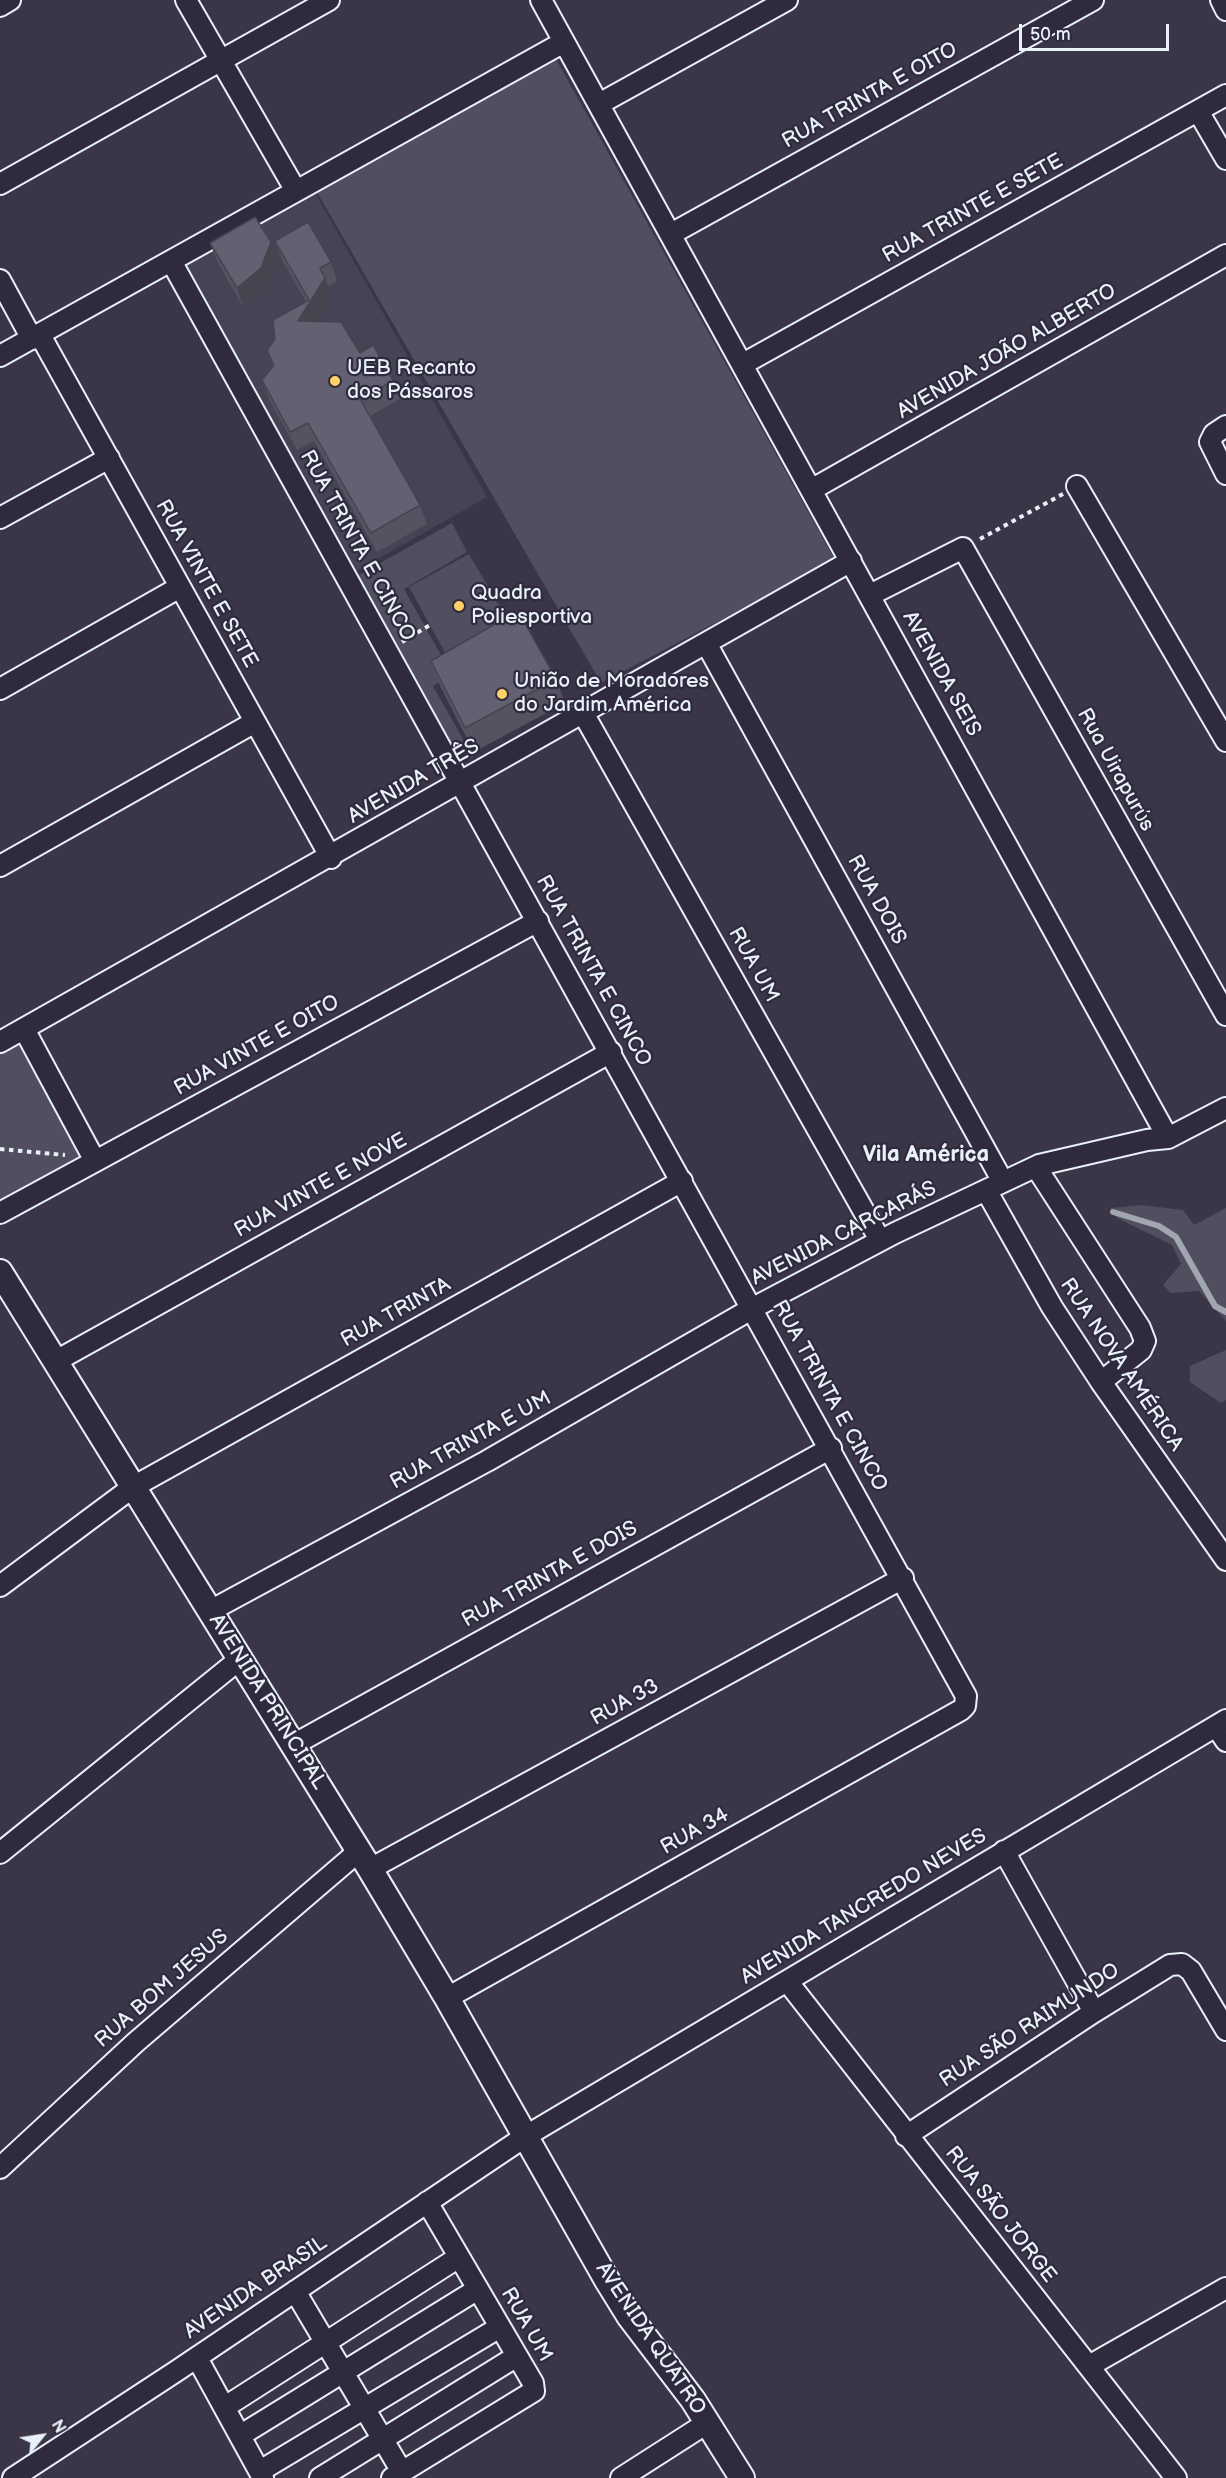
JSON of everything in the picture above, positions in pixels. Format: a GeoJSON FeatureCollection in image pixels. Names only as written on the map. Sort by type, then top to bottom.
{"type":"FeatureCollection","features":[{"type":"Feature","properties":{"kind":"main road","name":"AVENIDA PRINCIPAL"},"geometry":{"type":"LineString","coordinates":[[3,1285],[56,1361],[365,1860],[526,2136]]}},
{"type":"Feature","properties":{"kind":"main road","name":"AVENIDA QUATRO"},"geometry":{"type":"LineString","coordinates":[[526,2136],[608,2282],[707,2423],[742,2478]]}},
{"type":"Feature","properties":{"kind":"street"},"geometry":{"type":"LineString","coordinates":[[0,6],[10,0]]}},
{"type":"Feature","properties":{"kind":"street"},"geometry":{"type":"LineString","coordinates":[[186,0],[296,191]]}},
{"type":"Feature","properties":{"kind":"street"},"geometry":{"type":"LineString","coordinates":[[0,184],[329,0]]}},
{"type":"Feature","properties":{"kind":"street","name":"AVENIDA SEIS"},"geometry":{"type":"LineString","coordinates":[[541,0],[1168,1138]]}},
{"type":"Feature","properties":{"kind":"street"},"geometry":{"type":"LineString","coordinates":[[599,104],[787,0]]}},
{"type":"Feature","properties":{"kind":"street","name":"RUA TRINTA E OITO"},"geometry":{"type":"LineString","coordinates":[[671,234],[1093,0]]}},
{"type":"Feature","properties":{"kind":"street"},"geometry":{"type":"LineString","coordinates":[[1221,0],[1226,10]]}},
{"type":"Feature","properties":{"kind":"street"},"geometry":{"type":"LineString","coordinates":[[0,356],[564,42]]}},
{"type":"Feature","properties":{"kind":"street","name":"RUA TRINTE E SETE"},"geometry":{"type":"LineString","coordinates":[[742,364],[1226,94]]}},
{"type":"Feature","properties":{"kind":"street"},"geometry":{"type":"LineString","coordinates":[[1198,111],[1226,159]]}},
{"type":"Feature","properties":{"kind":"street","name":"AVENIDA JOÃO ALBERTO"},"geometry":{"type":"LineString","coordinates":[[812,490],[1226,255]]}},
{"type":"Feature","properties":{"kind":"street","name":"RUA TRINTA E CINCO"},"geometry":{"type":"LineString","coordinates":[[171,261],[903,1578],[965,1691],[965,1706]]}},
{"type":"Feature","properties":{"kind":"street","name":"RUA VINTE E SETE"},"geometry":{"type":"LineString","coordinates":[[0,280],[109,458],[331,858]]}},
{"type":"Feature","properties":{"kind":"street"},"geometry":{"type":"LineString","coordinates":[[1219,432],[1211,447],[1226,474]]}},
{"type":"Feature","properties":{"kind":"street"},"geometry":{"type":"LineString","coordinates":[[0,518],[109,458]]}},
{"type":"Feature","properties":{"kind":"street"},"geometry":{"type":"LineString","coordinates":[[1077,486],[1226,741]]}},
{"type":"Feature","properties":{"kind":"street"},"geometry":{"type":"LineString","coordinates":[[870,595],[963,548]]}},
{"type":"Feature","properties":{"kind":"street","name":"Rua Uirapurύs"},"geometry":{"type":"LineString","coordinates":[[963,548],[1226,1015]]}},
{"type":"Feature","properties":{"kind":"street","name":"AVENIDA TRÊS"},"geometry":{"type":"LineString","coordinates":[[0,1042],[331,858],[851,561]]}},
{"type":"Feature","properties":{"kind":"street"},"geometry":{"type":"LineString","coordinates":[[0,689],[180,587]]}},
{"type":"Feature","properties":{"kind":"street","name":"RUA DOIS"},"geometry":{"type":"LineString","coordinates":[[706,643],[1003,1182]]}},
{"type":"Feature","properties":{"kind":"street","name":"RUA UM"},"geometry":{"type":"LineString","coordinates":[[583,713],[880,1240]]}},
{"type":"Feature","properties":{"kind":"street"},"geometry":{"type":"LineString","coordinates":[[0,866],[255,722]]}},
{"type":"Feature","properties":{"kind":"street","name":"RUA VINTE E OITO"},"geometry":{"type":"LineString","coordinates":[[0,1213],[538,921]]}},
{"type":"Feature","properties":{"kind":"street"},"geometry":{"type":"LineString","coordinates":[[24,1029],[95,1161]]}},
{"type":"Feature","properties":{"kind":"street","name":"RUA VINTE E NOVE"},"geometry":{"type":"LineString","coordinates":[[56,1361],[611,1052]]}},
{"type":"Feature","properties":{"kind":"street","name":"AVENIDA CARCARÁS"},"geometry":{"type":"LineString","coordinates":[[753,1308],[880,1240],[1036,1167],[1146,1140],[1168,1138],[1226,1108]]}},
{"type":"Feature","properties":{"kind":"street"},"geometry":{"type":"LineString","coordinates":[[1036,1167],[1140,1328],[1145,1341],[1141,1350],[1101,1382]]}},
{"type":"Feature","properties":{"kind":"street","name":"RUA TRINTA"},"geometry":{"type":"LineString","coordinates":[[0,1586],[133,1487],[682,1181]]}},
{"type":"Feature","properties":{"kind":"street","name":"RUA NOVA AMÉRICA"},"geometry":{"type":"LineString","coordinates":[[986,1190],[1052,1307],[1101,1382],[1226,1560]]}},
{"type":"Feature","properties":{"kind":"street","name":"RUA TRINTA E UM"},"geometry":{"type":"LineString","coordinates":[[210,1611],[486,1461],[753,1308]]}},
{"type":"Feature","properties":{"kind":"street","name":"RUA TRINTA E DOIS"},"geometry":{"type":"LineString","coordinates":[[293,1745],[831,1448]]}},
{"type":"Feature","properties":{"kind":"street","name":"RUA 33"},"geometry":{"type":"LineString","coordinates":[[365,1860],[903,1578]]}},
{"type":"Feature","properties":{"kind":"street"},"geometry":{"type":"LineString","coordinates":[[0,1853],[240,1659]]}},
{"type":"Feature","properties":{"kind":"street","name":"RUA 34"},"geometry":{"type":"LineString","coordinates":[[447,1998],[965,1706]]}},
{"type":"Feature","properties":{"kind":"street","name":"AVENIDA TANCREDO NEVES"},"geometry":{"type":"LineString","coordinates":[[526,2136],[1004,1851],[1223,1729]]}},
{"type":"Feature","properties":{"kind":"street"},"geometry":{"type":"LineString","coordinates":[[1004,1851],[1094,2012]]}},
{"type":"Feature","properties":{"kind":"street","name":"RUA BOM JESUS"},"geometry":{"type":"LineString","coordinates":[[0,2168],[136,2042],[365,1860]]}},
{"type":"Feature","properties":{"kind":"street","name":"RUA SÃO RAIMUNDO"},"geometry":{"type":"LineString","coordinates":[[906,2136],[1094,2012],[1170,1965],[1182,1964],[1191,1971],[1226,2030]]}},
{"type":"Feature","properties":{"kind":"street","name":"RUA SÃO JORGE"},"geometry":{"type":"LineString","coordinates":[[787,1981],[906,2136],[1176,2478]]}},
{"type":"Feature","properties":{"kind":"street","name":"AVENIDA BRASIL"},"geometry":{"type":"LineString","coordinates":[[13,2478],[197,2358],[526,2136]]}},
{"type":"Feature","properties":{"kind":"street","name":"RUA UM"},"geometry":{"type":"LineString","coordinates":[[397,2475],[532,2394],[533,2383],[427,2202]]}},
{"type":"Feature","properties":{"kind":"street"},"geometry":{"type":"LineString","coordinates":[[225,2407],[459,2257]]}},
{"type":"Feature","properties":{"kind":"street"},"geometry":{"type":"LineString","coordinates":[[1089,2366],[1226,2288]]}},
{"type":"Feature","properties":{"kind":"street"},"geometry":{"type":"LineString","coordinates":[[241,2435],[478,2289]]}},
{"type":"Feature","properties":{"kind":"street"},"geometry":{"type":"LineString","coordinates":[[295,2291],[383,2439],[397,2475]]}},
{"type":"Feature","properties":{"kind":"street"},"geometry":{"type":"LineString","coordinates":[[197,2358],[261,2475],[364,2408],[500,2326]]}},
{"type":"Feature","properties":{"kind":"street"},"geometry":{"type":"LineString","coordinates":[[320,2478],[517,2356]]}},
{"type":"Feature","properties":{"kind":"street"},"geometry":{"type":"LineString","coordinates":[[621,2478],[707,2423]]}},
{"type":"Feature","properties":{"kind":"path"},"geometry":{"type":"LineString","coordinates":[[963,548],[1077,486]]}},
{"type":"Feature","properties":{"kind":"path"},"geometry":{"type":"LineString","coordinates":[[388,651],[430,626]]}},
{"type":"Feature","properties":{"kind":"path"},"geometry":{"type":"LineString","coordinates":[[0,1149],[66,1156]]}},
{"type":"Feature","properties":{"kind":"shaded area"},"geometry":{"type":"Polygon","coordinates":[[[556,59],[835,560],[601,683],[314,187],[556,59]]]}},
{"type":"Feature","properties":{"kind":"shaded area","name":"UEB Recanto dos Pássaros"},"geometry":{"type":"Polygon","coordinates":[[[314,191],[487,497],[355,572],[182,265],[314,191]]]}},
{"type":"Feature","properties":{"kind":"shaded area"},"geometry":{"type":"Polygon","coordinates":[[[452,523],[467,552],[404,589],[452,675],[433,686],[473,757],[463,762],[355,577],[452,523]]]}},
{"type":"Feature","properties":{"kind":"shaded area","name":"Quadra Poliesportiva"},"geometry":{"type":"Polygon","coordinates":[[[469,554],[516,634],[454,669],[409,587],[469,554]]]}},
{"type":"Feature","properties":{"kind":"shaded area"},"geometry":{"type":"Polygon","coordinates":[[[23,1032],[91,1159],[0,1211],[0,1044],[23,1032]]]}},
{"type":"Feature","properties":{"kind":"shaded area"},"geometry":{"type":"Polygon","coordinates":[[[1142,1205],[1183,1210],[1194,1225],[1226,1208],[1226,1321],[1199,1291],[1171,1293],[1163,1285],[1181,1264],[1172,1245],[1117,1218],[1110,1208],[1142,1205]]]}},
{"type":"Feature","properties":{"kind":"shaded area"},"geometry":{"type":"Polygon","coordinates":[[[1226,1350],[1226,1400],[1221,1403],[1190,1382],[1190,1366],[1226,1350]]]}},
{"type":"Feature","properties":{"kind":"building"},"geometry":{"type":"Polygon","coordinates":[[[255,217],[271,242],[261,268],[237,288],[210,243],[255,217]]]}},
{"type":"Feature","properties":{"kind":"building"},"geometry":{"type":"Polygon","coordinates":[[[308,222],[331,262],[320,268],[325,278],[298,321],[341,322],[360,353],[373,345],[393,381],[360,399],[420,505],[371,533],[308,423],[290,432],[262,380],[274,365],[267,350],[275,339],[273,320],[309,300],[275,241],[308,222]]]}},
{"type":"Feature","properties":{"kind":"building","name":"União de Moradores do Jardim América"},"geometry":{"type":"Polygon","coordinates":[[[518,611],[556,679],[465,728],[431,661],[518,611]]]}},
{"type":"Feature","properties":{"kind":"waterway"},"geometry":{"type":"LineString","coordinates":[[1113,1212],[1159,1226],[1176,1237],[1215,1306],[1226,1312]]}},
{"type":"Feature","properties":{"kind":"place","name":"UEB Recanto dos Pássaros"},"geometry":{"type":"Point","coordinates":[335,381]}},
{"type":"Feature","properties":{"kind":"place","name":"Quadra Poliesportiva"},"geometry":{"type":"Point","coordinates":[459,606]}},
{"type":"Feature","properties":{"kind":"place","name":"União de Moradores do Jardim América"},"geometry":{"type":"Point","coordinates":[502,694]}},
{"type":"Feature","properties":{"kind":"district","name":"Vila América"},"geometry":{"type":"Point","coordinates":[926,1155]}}]}
